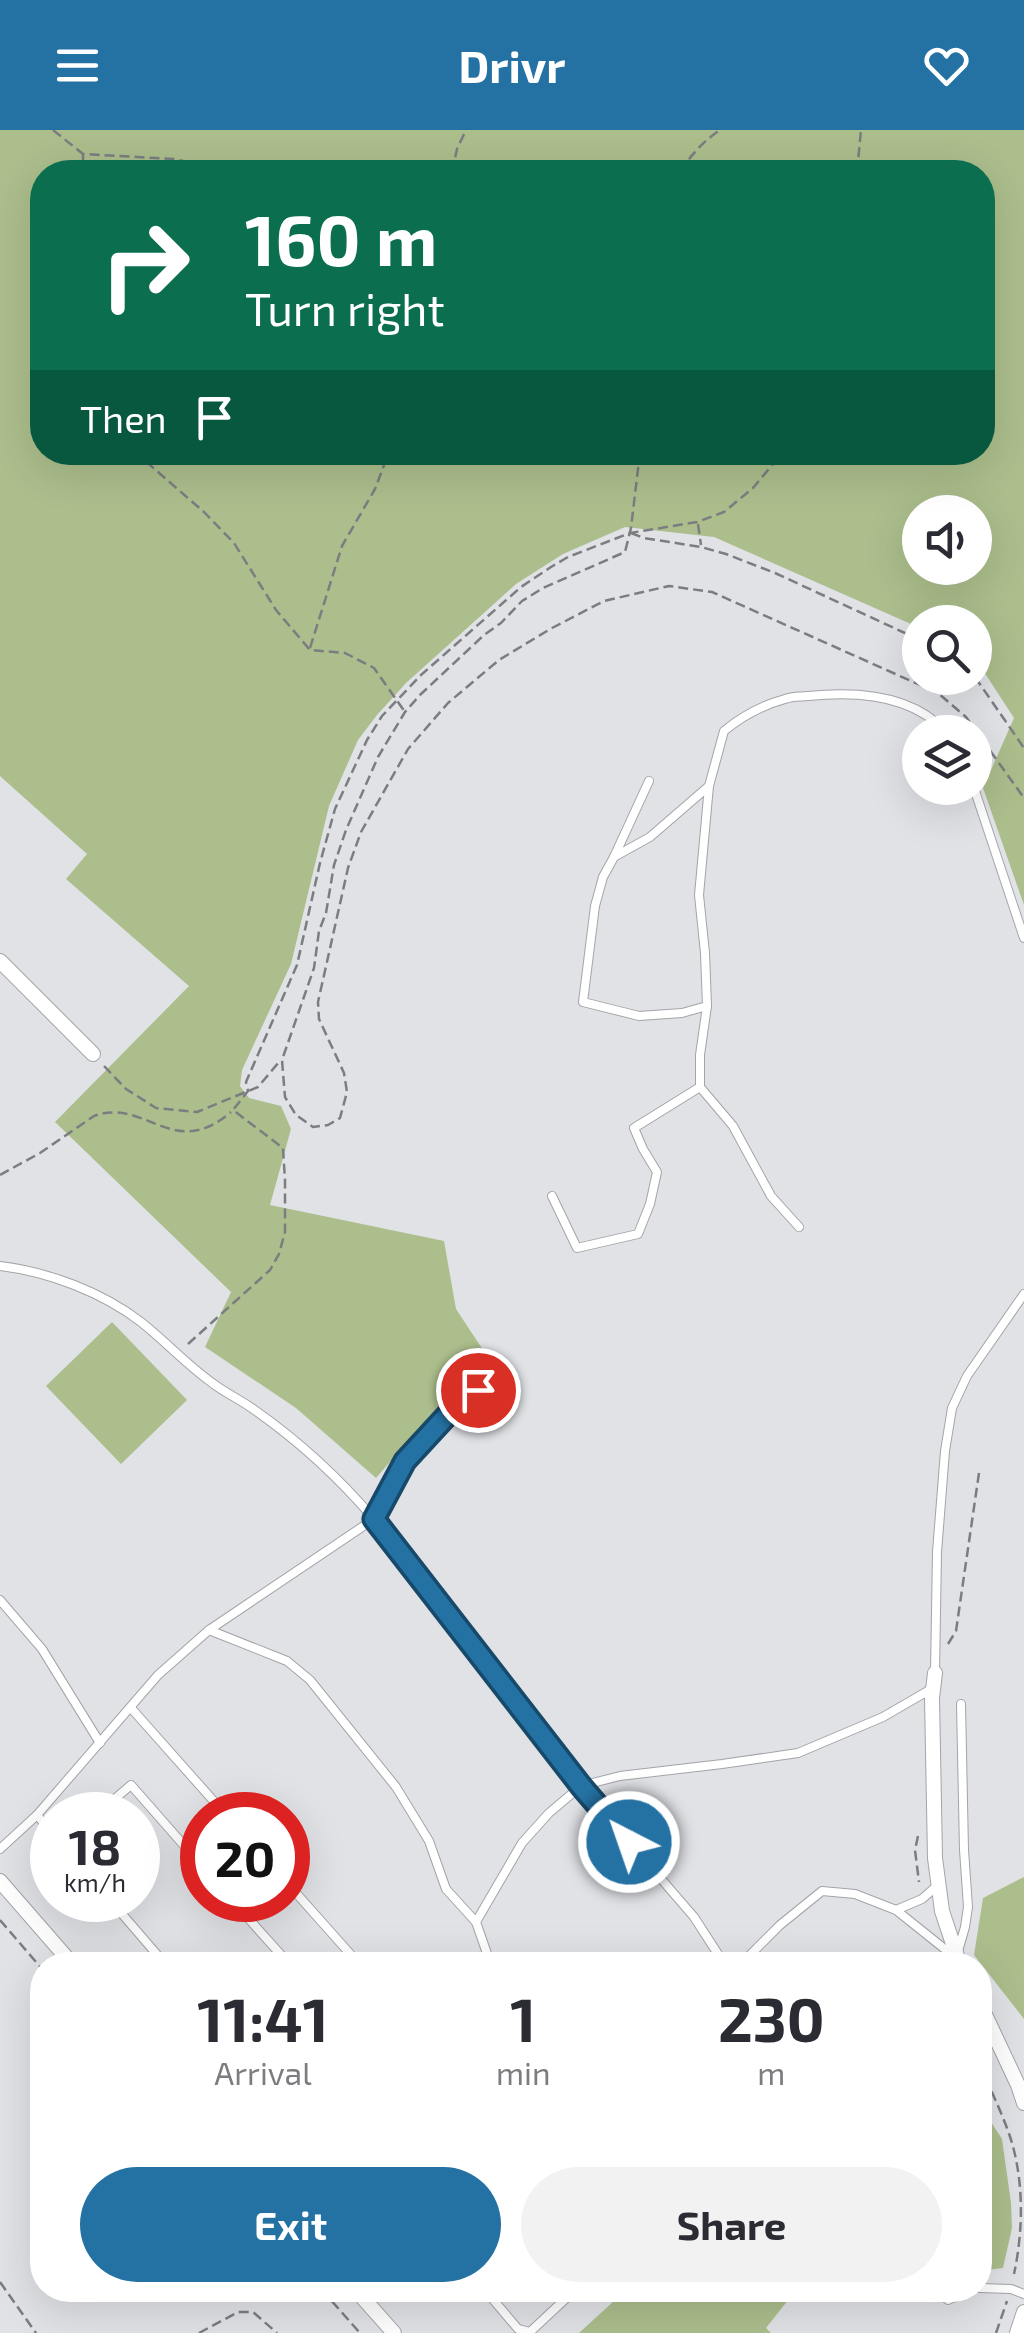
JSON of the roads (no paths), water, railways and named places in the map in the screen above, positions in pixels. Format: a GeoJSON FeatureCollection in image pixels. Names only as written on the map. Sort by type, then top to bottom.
{"type":"FeatureCollection","features":[{"type":"Feature","properties":{"kind":"street"},"geometry":{"type":"LineString","coordinates":[[0,961],[93,1054]]}},
{"type":"Feature","properties":{"kind":"street"},"geometry":{"type":"LineString","coordinates":[[934,1680],[935,1858],[942,1911],[955,1952]]}},
{"type":"Feature","properties":{"kind":"street"},"geometry":{"type":"LineString","coordinates":[[0,1881],[62,1952]]}},
{"type":"Feature","properties":{"kind":"street"},"geometry":{"type":"LineString","coordinates":[[992,2029],[1024,2104]]}},
{"type":"Feature","properties":{"kind":"street"},"geometry":{"type":"LineString","coordinates":[[367,2302],[394,2333]]}},
{"type":"Feature","properties":{"kind":"street"},"geometry":{"type":"LineString","coordinates":[[1017,2333],[1024,2312]]}},
{"type":"Feature","properties":{"kind":"lane"},"geometry":{"type":"LineString","coordinates":[[800,1227],[771,1196],[733,1126],[700,1087],[707,1006],[699,896],[709,786],[724,731],[755,711],[788,698],[862,694],[915,708],[925,715]]}},
{"type":"Feature","properties":{"kind":"lane"},"geometry":{"type":"LineString","coordinates":[[649,781],[595,906],[583,1002],[639,1016],[682,1013],[707,1006]]}},
{"type":"Feature","properties":{"kind":"lane"},"geometry":{"type":"LineString","coordinates":[[614,857],[650,836],[709,786]]}},
{"type":"Feature","properties":{"kind":"lane"},"geometry":{"type":"LineString","coordinates":[[980,805],[1024,938]]}},
{"type":"Feature","properties":{"kind":"lane"},"geometry":{"type":"LineString","coordinates":[[552,1196],[577,1248],[638,1234],[657,1172],[634,1128],[700,1087]]}},
{"type":"Feature","properties":{"kind":"lane"},"geometry":{"type":"LineString","coordinates":[[0,1266],[37,1274],[106,1300],[308,1452],[374,1519],[581,1786],[694,1917],[717,1952]]}},
{"type":"Feature","properties":{"kind":"lane"},"geometry":{"type":"LineString","coordinates":[[476,1922],[522,1843],[581,1786],[620,1776],[798,1753],[882,1716],[934,1680],[937,1552],[952,1408],[966,1376],[1024,1294]]}},
{"type":"Feature","properties":{"kind":"lane"},"geometry":{"type":"LineString","coordinates":[[57,1792],[153,1680],[209,1630],[374,1519],[405,1461],[452,1410],[478,1390]]}},
{"type":"Feature","properties":{"kind":"lane"},"geometry":{"type":"LineString","coordinates":[[0,1600],[42,1649],[100,1742]]}},
{"type":"Feature","properties":{"kind":"lane"},"geometry":{"type":"LineString","coordinates":[[209,1630],[287,1662],[310,1680],[396,1787],[429,1841],[446,1889],[476,1922],[486,1952]]}},
{"type":"Feature","properties":{"kind":"lane"},"geometry":{"type":"LineString","coordinates":[[960,1952],[968,1907],[961,1704]]}},
{"type":"Feature","properties":{"kind":"lane"},"geometry":{"type":"LineString","coordinates":[[130,1708],[205,1792]]}},
{"type":"Feature","properties":{"kind":"lane"},"geometry":{"type":"LineString","coordinates":[[160,1818],[180,1841]]}},
{"type":"Feature","properties":{"kind":"lane"},"geometry":{"type":"LineString","coordinates":[[0,1849],[30,1821]]}},
{"type":"Feature","properties":{"kind":"lane"},"geometry":{"type":"LineString","coordinates":[[896,1910],[922,1900],[938,1884]]}},
{"type":"Feature","properties":{"kind":"lane"},"geometry":{"type":"LineString","coordinates":[[753,1952],[822,1891],[855,1894],[896,1910],[947,1952]]}},
{"type":"Feature","properties":{"kind":"lane"},"geometry":{"type":"LineString","coordinates":[[310,1909],[348,1952]]}},
{"type":"Feature","properties":{"kind":"lane"},"geometry":{"type":"LineString","coordinates":[[129,1922],[155,1952]]}},
{"type":"Feature","properties":{"kind":"lane"},"geometry":{"type":"LineString","coordinates":[[252,1922],[278,1952]]}},
{"type":"Feature","properties":{"kind":"lane"},"geometry":{"type":"LineString","coordinates":[[992,2288],[1024,2294]]}},
{"type":"Feature","properties":{"kind":"lane"},"geometry":{"type":"LineString","coordinates":[[494,2302],[518,2329],[530,2332],[562,2302]]}}]}
